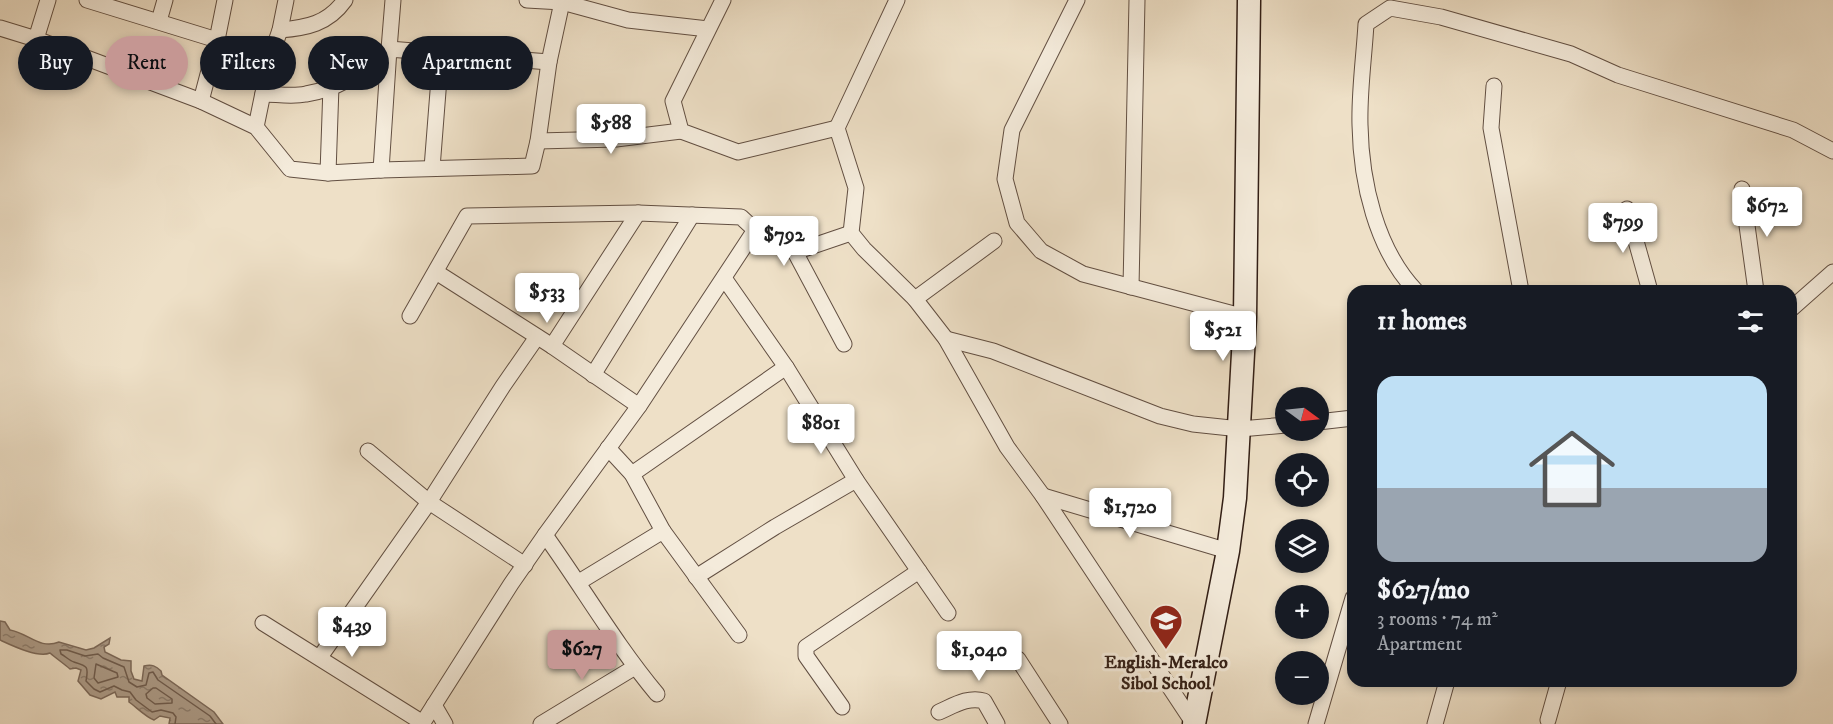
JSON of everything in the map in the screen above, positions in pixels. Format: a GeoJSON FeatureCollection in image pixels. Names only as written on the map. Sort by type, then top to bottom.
{"type":"FeatureCollection","features":[{"type":"Feature","properties":{"kind":"street"},"geometry":{"type":"LineString","coordinates":[[37,36],[48,0]]}},
{"type":"Feature","properties":{"kind":"street"},"geometry":{"type":"LineString","coordinates":[[87,0],[105,3],[205,36]]}},
{"type":"Feature","properties":{"kind":"street"},"geometry":{"type":"LineString","coordinates":[[159,21],[165,0]]}},
{"type":"Feature","properties":{"kind":"street"},"geometry":{"type":"LineString","coordinates":[[218,36],[225,0]]}},
{"type":"Feature","properties":{"kind":"street"},"geometry":{"type":"LineString","coordinates":[[256,127],[270,59],[280,30],[286,0]]}},
{"type":"Feature","properties":{"kind":"street"},"geometry":{"type":"LineString","coordinates":[[280,30],[308,28],[338,10],[345,0]]}},
{"type":"Feature","properties":{"kind":"street"},"geometry":{"type":"LineString","coordinates":[[393,0],[389,49],[401,50]]}},
{"type":"Feature","properties":{"kind":"street"},"geometry":{"type":"LineString","coordinates":[[527,0],[564,1],[628,20],[708,29]]}},
{"type":"Feature","properties":{"kind":"street"},"geometry":{"type":"LineString","coordinates":[[681,131],[673,101],[723,0]]}},
{"type":"Feature","properties":{"kind":"street"},"geometry":{"type":"LineString","coordinates":[[897,0],[837,128],[856,188],[851,233],[864,249],[915,299],[946,339],[1007,447],[1043,495],[1194,724]]}},
{"type":"Feature","properties":{"kind":"street"},"geometry":{"type":"LineString","coordinates":[[1077,0],[1012,130],[1005,179],[1017,223],[1041,251],[1083,274],[1245,316]]}},
{"type":"Feature","properties":{"kind":"street"},"geometry":{"type":"LineString","coordinates":[[1131,287],[1137,0]]}},
{"type":"Feature","properties":{"kind":"street"},"geometry":{"type":"LineString","coordinates":[[1194,724],[1228,551],[1235,498],[1245,316],[1249,0]]}},
{"type":"Feature","properties":{"kind":"street"},"geometry":{"type":"LineString","coordinates":[[93,60],[201,101],[256,127],[290,169],[328,173],[532,165],[538,141],[549,62],[564,1]]}},
{"type":"Feature","properties":{"kind":"street"},"geometry":{"type":"LineString","coordinates":[[1411,285],[1391,259],[1377,221],[1363,172],[1359,124],[1366,24],[1390,8],[1441,17],[1571,54],[1618,75],[1793,130],[1833,152]]}},
{"type":"Feature","properties":{"kind":"street"},"geometry":{"type":"LineString","coordinates":[[0,28],[26,36]]}},
{"type":"Feature","properties":{"kind":"street"},"geometry":{"type":"LineString","coordinates":[[533,61],[549,62]]}},
{"type":"Feature","properties":{"kind":"street"},"geometry":{"type":"LineString","coordinates":[[1494,86],[1491,128],[1520,285]]}},
{"type":"Feature","properties":{"kind":"street"},"geometry":{"type":"LineString","coordinates":[[201,101],[204,90]]}},
{"type":"Feature","properties":{"kind":"street"},"geometry":{"type":"LineString","coordinates":[[263,94],[305,94],[318,90]]}},
{"type":"Feature","properties":{"kind":"street"},"geometry":{"type":"LineString","coordinates":[[328,173],[331,90]]}},
{"type":"Feature","properties":{"kind":"street"},"geometry":{"type":"LineString","coordinates":[[381,170],[386,90]]}},
{"type":"Feature","properties":{"kind":"street"},"geometry":{"type":"LineString","coordinates":[[432,168],[438,90]]}},
{"type":"Feature","properties":{"kind":"street"},"geometry":{"type":"LineString","coordinates":[[538,141],[616,139],[681,131],[738,152],[837,128]]}},
{"type":"Feature","properties":{"kind":"street"},"geometry":{"type":"LineString","coordinates":[[1742,189],[1755,285]]}},
{"type":"Feature","properties":{"kind":"street"},"geometry":{"type":"LineString","coordinates":[[1627,209],[1648,285]]}},
{"type":"Feature","properties":{"kind":"street"},"geometry":{"type":"LineString","coordinates":[[552,346],[638,213]]}},
{"type":"Feature","properties":{"kind":"street"},"geometry":{"type":"LineString","coordinates":[[410,316],[467,216],[638,213],[741,217],[755,230],[795,252],[844,344]]}},
{"type":"Feature","properties":{"kind":"street"},"geometry":{"type":"LineString","coordinates":[[593,375],[692,215]]}},
{"type":"Feature","properties":{"kind":"street"},"geometry":{"type":"LineString","coordinates":[[263,623],[423,724],[545,535],[639,406],[755,230]]}},
{"type":"Feature","properties":{"kind":"street"},"geometry":{"type":"LineString","coordinates":[[795,252],[851,233]]}},
{"type":"Feature","properties":{"kind":"street"},"geometry":{"type":"LineString","coordinates":[[915,299],[994,241]]}},
{"type":"Feature","properties":{"kind":"street"},"geometry":{"type":"LineString","coordinates":[[436,272],[552,346],[639,406]]}},
{"type":"Feature","properties":{"kind":"street"},"geometry":{"type":"LineString","coordinates":[[1797,304],[1833,272]]}},
{"type":"Feature","properties":{"kind":"street"},"geometry":{"type":"LineString","coordinates":[[724,278],[786,367],[856,480],[948,613]]}},
{"type":"Feature","properties":{"kind":"street"},"geometry":{"type":"LineString","coordinates":[[320,657],[429,502],[502,386],[537,337]]}},
{"type":"Feature","properties":{"kind":"street"},"geometry":{"type":"LineString","coordinates":[[946,339],[993,351],[1160,416],[1193,424],[1240,429],[1275,425]]}},
{"type":"Feature","properties":{"kind":"street"},"geometry":{"type":"LineString","coordinates":[[632,474],[786,367]]}},
{"type":"Feature","properties":{"kind":"street"},"geometry":{"type":"LineString","coordinates":[[1329,421],[1347,419]]}},
{"type":"Feature","properties":{"kind":"street"},"geometry":{"type":"LineString","coordinates":[[608,448],[632,474],[663,531],[739,635]]}},
{"type":"Feature","properties":{"kind":"street"},"geometry":{"type":"LineString","coordinates":[[368,451],[429,502],[525,565]]}},
{"type":"Feature","properties":{"kind":"street"},"geometry":{"type":"LineString","coordinates":[[696,577],[775,527],[856,480]]}},
{"type":"Feature","properties":{"kind":"street"},"geometry":{"type":"LineString","coordinates":[[1043,495],[1228,551]]}},
{"type":"Feature","properties":{"kind":"street"},"geometry":{"type":"LineString","coordinates":[[579,582],[663,531]]}},
{"type":"Feature","properties":{"kind":"street"},"geometry":{"type":"LineString","coordinates":[[545,535],[635,667],[657,694]]}},
{"type":"Feature","properties":{"kind":"street"},"geometry":{"type":"LineString","coordinates":[[842,707],[806,656],[806,647],[813,640],[919,571]]}},
{"type":"Feature","properties":{"kind":"street"},"geometry":{"type":"LineString","coordinates":[[1316,724],[1347,618]]}},
{"type":"Feature","properties":{"kind":"street"},"geometry":{"type":"LineString","coordinates":[[1018,659],[1060,724]]}},
{"type":"Feature","properties":{"kind":"street"},"geometry":{"type":"LineString","coordinates":[[541,724],[635,667]]}},
{"type":"Feature","properties":{"kind":"street"},"geometry":{"type":"LineString","coordinates":[[1435,724],[1445,687]]}},
{"type":"Feature","properties":{"kind":"street"},"geometry":{"type":"LineString","coordinates":[[1548,720],[1557,687]]}},
{"type":"Feature","properties":{"kind":"street"},"geometry":{"type":"LineString","coordinates":[[939,712],[969,699],[976,699],[984,701],[997,724]]}},
{"type":"Feature","properties":{"kind":"street"},"geometry":{"type":"LineString","coordinates":[[434,705],[445,724]]}},
{"type":"Feature","properties":{"kind":"water"},"geometry":{"type":"Polygon","coordinates":[[[0,621],[5,622],[10,630],[46,644],[59,642],[86,650],[110,638],[109,644],[104,647],[105,652],[121,660],[131,661],[134,679],[142,681],[144,666],[156,667],[162,675],[214,712],[223,724],[169,724],[170,718],[160,716],[154,720],[148,717],[129,702],[129,697],[117,697],[115,692],[101,699],[90,695],[78,681],[81,670],[70,669],[50,653],[32,653],[0,640],[0,621]]]}},
{"type":"Feature","properties":{"kind":"place","name":"English-Meralco Sibol School"},"geometry":{"type":"Point","coordinates":[1166,650]}}]}
